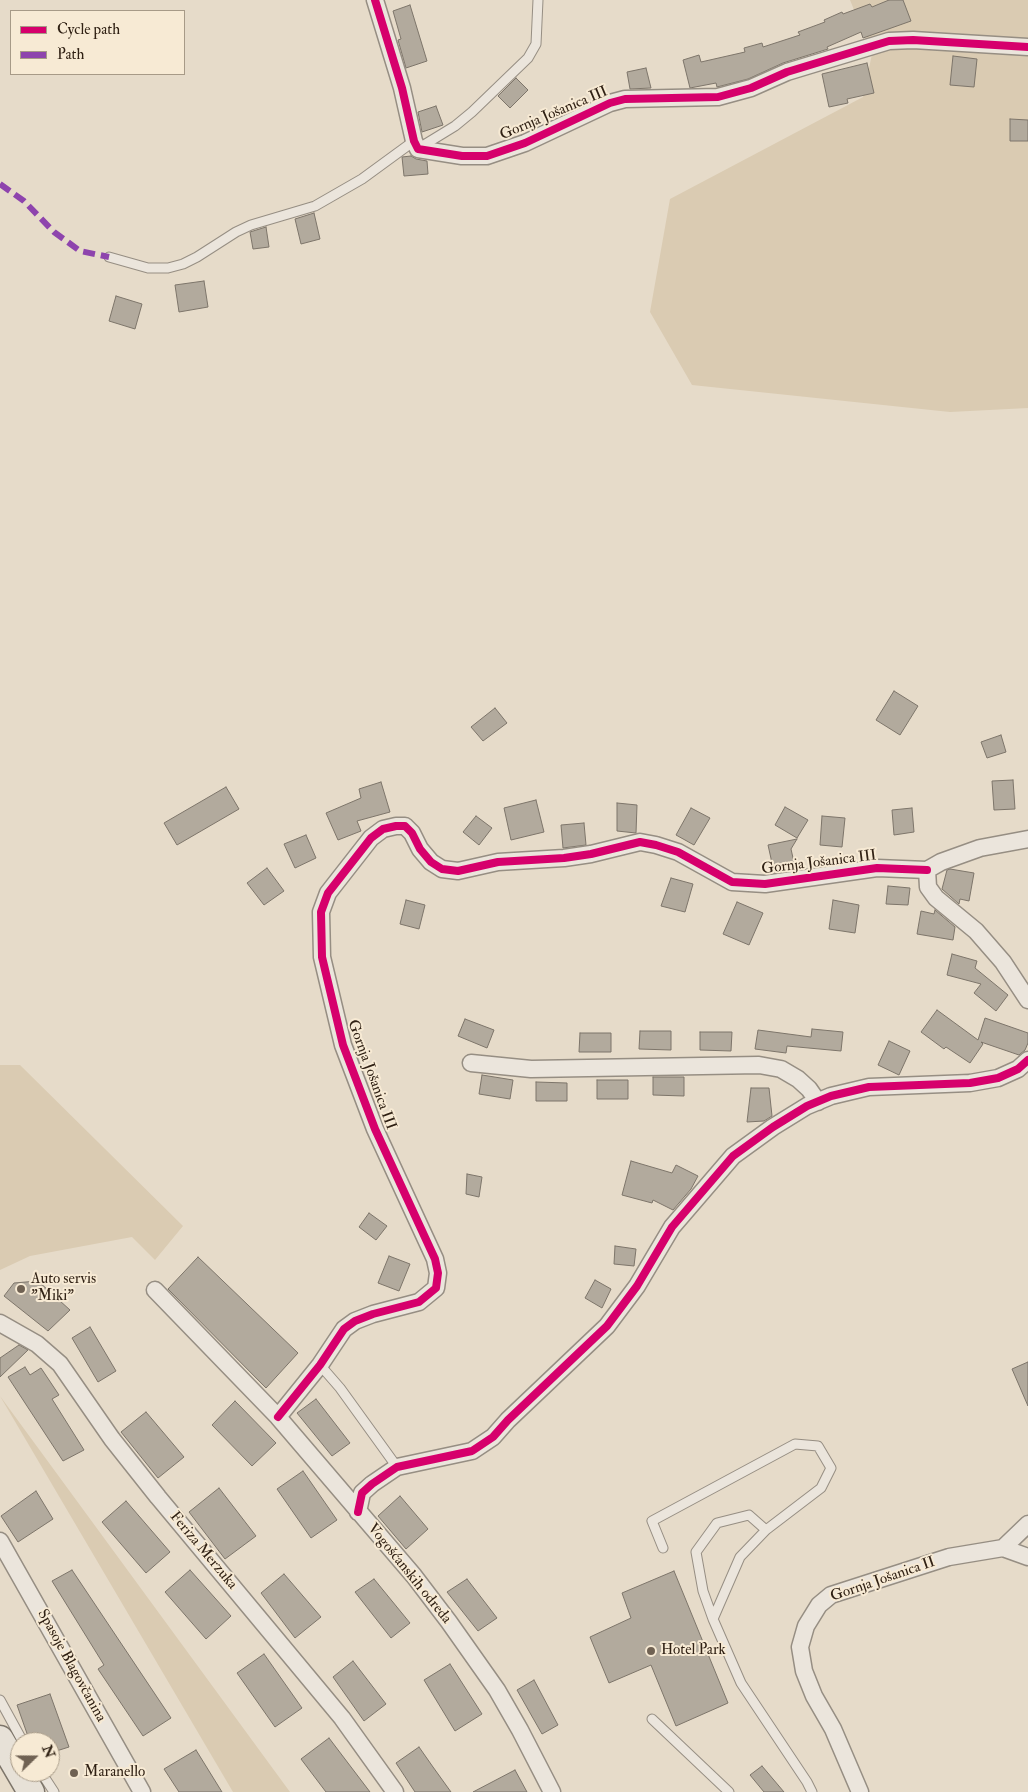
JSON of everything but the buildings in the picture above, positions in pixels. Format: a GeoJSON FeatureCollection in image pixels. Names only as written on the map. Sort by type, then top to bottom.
{"type":"FeatureCollection","features":[{"type":"Feature","properties":{"kind":"main road"},"geometry":{"type":"LineString","coordinates":[[0,1739],[32,1792]]}},
{"type":"Feature","properties":{"kind":"street"},"geometry":{"type":"LineString","coordinates":[[375,0],[402,88],[416,145]]}},
{"type":"Feature","properties":{"kind":"street","name":"Gornja Jošanica III"},"geometry":{"type":"LineString","coordinates":[[416,145],[462,156],[487,156],[525,143],[610,103],[625,100],[718,97],[751,88],[787,72],[890,41],[913,40],[1028,47]]}},
{"type":"Feature","properties":{"kind":"street","name":"Gornja Jošanica III"},"geometry":{"type":"LineString","coordinates":[[278,1417],[320,1364],[344,1329],[355,1321],[373,1314],[419,1302],[436,1288],[438,1273],[435,1259],[375,1129],[343,1045],[322,957],[321,912],[328,893],[371,838],[383,830],[396,826],[405,826],[431,862],[442,869],[458,871],[498,862],[539,860],[591,854],[640,842],[678,852],[732,882],[766,884],[877,868],[927,870],[941,862],[980,848],[1028,839]]}},
{"type":"Feature","properties":{"kind":"street"},"geometry":{"type":"LineString","coordinates":[[927,870],[928,887],[936,898],[976,931],[1009,970],[1028,1000]]}},
{"type":"Feature","properties":{"kind":"street"},"geometry":{"type":"LineString","coordinates":[[358,1512],[362,1493],[397,1467],[472,1451],[493,1436],[607,1326],[637,1286],[672,1227],[733,1156],[773,1127],[807,1106],[831,1096],[869,1087],[970,1083],[998,1078],[1018,1069],[1028,1060]]}},
{"type":"Feature","properties":{"kind":"street"},"geometry":{"type":"LineString","coordinates":[[471,1063],[530,1069],[759,1065],[781,1070],[798,1079],[809,1089],[818,1102]]}},
{"type":"Feature","properties":{"kind":"street","name":"Vogošćanskih odreda"},"geometry":{"type":"LineString","coordinates":[[155,1290],[278,1417],[432,1599],[486,1675],[520,1730],[552,1792]]}},
{"type":"Feature","properties":{"kind":"street","name":"Feriza Merzuka"},"geometry":{"type":"LineString","coordinates":[[0,1323],[37,1344],[60,1364],[112,1439],[342,1718],[395,1792]]}},
{"type":"Feature","properties":{"kind":"street"},"geometry":{"type":"LineString","coordinates":[[1003,1548],[1028,1524]]}},
{"type":"Feature","properties":{"kind":"street","name":"Spasoje Blagovčanina"},"geometry":{"type":"LineString","coordinates":[[0,1541],[142,1792]]}},
{"type":"Feature","properties":{"kind":"street","name":"Gornja Jošanica II"},"geometry":{"type":"LineString","coordinates":[[860,1792],[833,1729],[814,1696],[804,1670],[800,1647],[806,1626],[819,1604],[831,1595],[949,1557],[1003,1548],[1028,1557]]}},
{"type":"Feature","properties":{"kind":"lane"},"geometry":{"type":"LineString","coordinates":[[109,257],[148,268],[168,268],[183,264],[197,258],[236,232],[251,225],[315,206],[416,145],[455,126],[528,58],[536,44],[538,0]]}},
{"type":"Feature","properties":{"kind":"lane"},"geometry":{"type":"LineString","coordinates":[[320,1364],[346,1396],[397,1467]]}},
{"type":"Feature","properties":{"kind":"lane"},"geometry":{"type":"LineString","coordinates":[[663,1548],[652,1521],[795,1444],[818,1446],[831,1468],[821,1488],[766,1530],[740,1557],[713,1619]]}},
{"type":"Feature","properties":{"kind":"lane"},"geometry":{"type":"LineString","coordinates":[[766,1530],[749,1515],[717,1522],[696,1552],[703,1591],[741,1684],[812,1792]]}},
{"type":"Feature","properties":{"kind":"lane"},"geometry":{"type":"LineString","coordinates":[[0,1700],[18,1732]]}},
{"type":"Feature","properties":{"kind":"lane"},"geometry":{"type":"LineString","coordinates":[[652,1719],[729,1792]]}},
{"type":"Feature","properties":{"kind":"shaded area"},"geometry":{"type":"Polygon","coordinates":[[[850,0],[1028,0],[1028,408],[950,412],[692,385],[650,312],[670,199],[863,97],[872,54],[850,0]]]}},
{"type":"Feature","properties":{"kind":"shaded area"},"geometry":{"type":"Polygon","coordinates":[[[0,1065],[20,1065],[183,1226],[155,1260],[132,1237],[30,1256],[0,1270],[0,1065]]]}},
{"type":"Feature","properties":{"kind":"shaded area"},"geometry":{"type":"Polygon","coordinates":[[[0,1396],[290,1792],[233,1792],[0,1396]]]}},
{"type":"Feature","properties":{"kind":"marked path"},"geometry":{"type":"LineString","coordinates":[[0,184],[24,201],[54,232],[80,251],[109,257]]}},
{"type":"Feature","properties":{"kind":"cycle path"},"geometry":{"type":"LineString","coordinates":[[375,0],[402,88],[414,141],[418,149],[462,156],[487,156],[525,143],[610,103],[625,99],[718,97],[751,88],[787,72],[889,41],[913,40],[1028,47]]}},
{"type":"Feature","properties":{"kind":"cycle path"},"geometry":{"type":"LineString","coordinates":[[278,1417],[320,1365],[344,1329],[355,1321],[373,1314],[419,1302],[436,1288],[438,1273],[435,1259],[375,1129],[343,1045],[322,957],[321,912],[328,893],[371,838],[383,829],[405,826],[412,833],[420,849],[431,862],[442,869],[458,871],[498,862],[564,858],[591,854],[640,842],[678,852],[732,882],[765,884],[877,868],[927,870]]}},
{"type":"Feature","properties":{"kind":"cycle path"},"geometry":{"type":"LineString","coordinates":[[358,1512],[362,1493],[397,1467],[472,1451],[493,1437],[508,1420],[607,1326],[637,1286],[672,1227],[733,1156],[773,1127],[807,1106],[831,1096],[869,1087],[970,1083],[998,1078],[1018,1069],[1028,1060]]}},
{"type":"Feature","properties":{"kind":"place","name":"Auto servis \"Miki\""},"geometry":{"type":"Point","coordinates":[21,1289]}},
{"type":"Feature","properties":{"kind":"place","name":"Hotel Park"},"geometry":{"type":"Point","coordinates":[651,1651]}},
{"type":"Feature","properties":{"kind":"place","name":"Maranello"},"geometry":{"type":"Point","coordinates":[74,1773]}}]}
